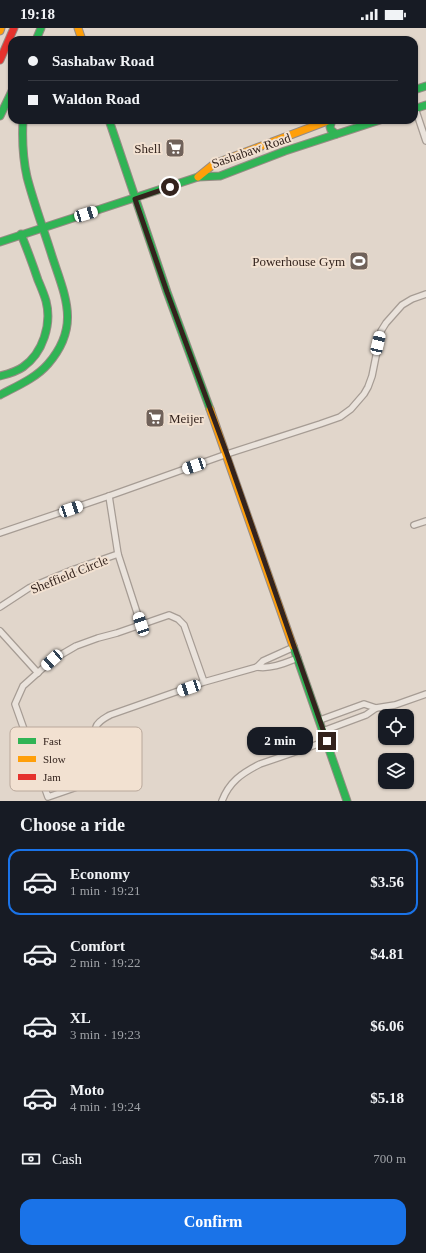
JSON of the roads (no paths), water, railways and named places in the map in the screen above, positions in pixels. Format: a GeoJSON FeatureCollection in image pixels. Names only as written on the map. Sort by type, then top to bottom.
{"type":"FeatureCollection","features":[{"type":"Feature","properties":{"kind":"main road"},"geometry":{"type":"LineString","coordinates":[[0,60],[8,42]]}},
{"type":"Feature","properties":{"kind":"main road"},"geometry":{"type":"LineString","coordinates":[[0,116],[8,99]]}},
{"type":"Feature","properties":{"kind":"main road"},"geometry":{"type":"LineString","coordinates":[[0,395],[46,366],[58,352],[65,334],[68,314],[65,291],[43,227],[26,170],[23,124]]}},
{"type":"Feature","properties":{"kind":"main road"},"geometry":{"type":"LineString","coordinates":[[110,124],[167,292],[227,454],[347,801]]}},
{"type":"Feature","properties":{"kind":"main road","name":"Sashabaw Road"},"geometry":{"type":"LineString","coordinates":[[198,177],[214,164],[320,124]]}},
{"type":"Feature","properties":{"kind":"main road"},"geometry":{"type":"LineString","coordinates":[[330,124],[330,130],[336,134]]}},
{"type":"Feature","properties":{"kind":"main road","name":"Sashabaw Road"},"geometry":{"type":"LineString","coordinates":[[0,242],[21,234],[135,199],[198,177],[220,176],[285,151],[367,124]]}},
{"type":"Feature","properties":{"kind":"main road"},"geometry":{"type":"LineString","coordinates":[[241,154],[246,166]]}},
{"type":"Feature","properties":{"kind":"main road"},"geometry":{"type":"LineString","coordinates":[[0,376],[19,369],[33,358],[44,341],[49,322],[49,312],[46,301],[21,234]]}},
{"type":"Feature","properties":{"kind":"street"},"geometry":{"type":"LineString","coordinates":[[418,119],[426,141]]}},
{"type":"Feature","properties":{"kind":"street"},"geometry":{"type":"LineString","coordinates":[[0,533],[227,454],[340,417],[358,401],[368,387],[372,376],[381,331],[386,323],[402,305],[412,299],[426,294]]}},
{"type":"Feature","properties":{"kind":"street"},"geometry":{"type":"LineString","coordinates":[[109,496],[118,554],[141,624]]}},
{"type":"Feature","properties":{"kind":"street"},"geometry":{"type":"LineString","coordinates":[[414,525],[426,522]]}},
{"type":"Feature","properties":{"kind":"street","name":"Sheffield Circle"},"geometry":{"type":"LineString","coordinates":[[0,607],[29,588],[72,570],[118,554]]}},
{"type":"Feature","properties":{"kind":"street"},"geometry":{"type":"LineString","coordinates":[[23,727],[15,704],[24,686],[52,660],[76,646],[169,615],[178,619],[184,625],[204,682]]}},
{"type":"Feature","properties":{"kind":"street"},"geometry":{"type":"LineString","coordinates":[[0,631],[38,673]]}},
{"type":"Feature","properties":{"kind":"street"},"geometry":{"type":"LineString","coordinates":[[96,727],[101,720],[117,713],[204,682],[257,666],[263,661],[294,647]]}},
{"type":"Feature","properties":{"kind":"street"},"geometry":{"type":"LineString","coordinates":[[257,666],[265,668],[276,666],[298,658]]}},
{"type":"Feature","properties":{"kind":"street"},"geometry":{"type":"LineString","coordinates":[[323,731],[366,715],[376,708],[395,705],[426,694]]}},
{"type":"Feature","properties":{"kind":"street"},"geometry":{"type":"LineString","coordinates":[[320,720],[364,704],[376,708]]}},
{"type":"Feature","properties":{"kind":"street"},"geometry":{"type":"LineString","coordinates":[[222,801],[224,794],[231,784],[239,776],[249,770],[260,764],[327,741]]}},
{"type":"Feature","properties":{"kind":"street"},"geometry":{"type":"LineString","coordinates":[[46,791],[48,797],[65,791]]}},
{"type":"Feature","properties":{"kind":"place","name":"Shell"},"geometry":{"type":"Point","coordinates":[175,148]}},
{"type":"Feature","properties":{"kind":"place","name":"Powerhouse Gym"},"geometry":{"type":"Point","coordinates":[359,261]}},
{"type":"Feature","properties":{"kind":"place","name":"Meijer"},"geometry":{"type":"Point","coordinates":[155,418]}}]}
